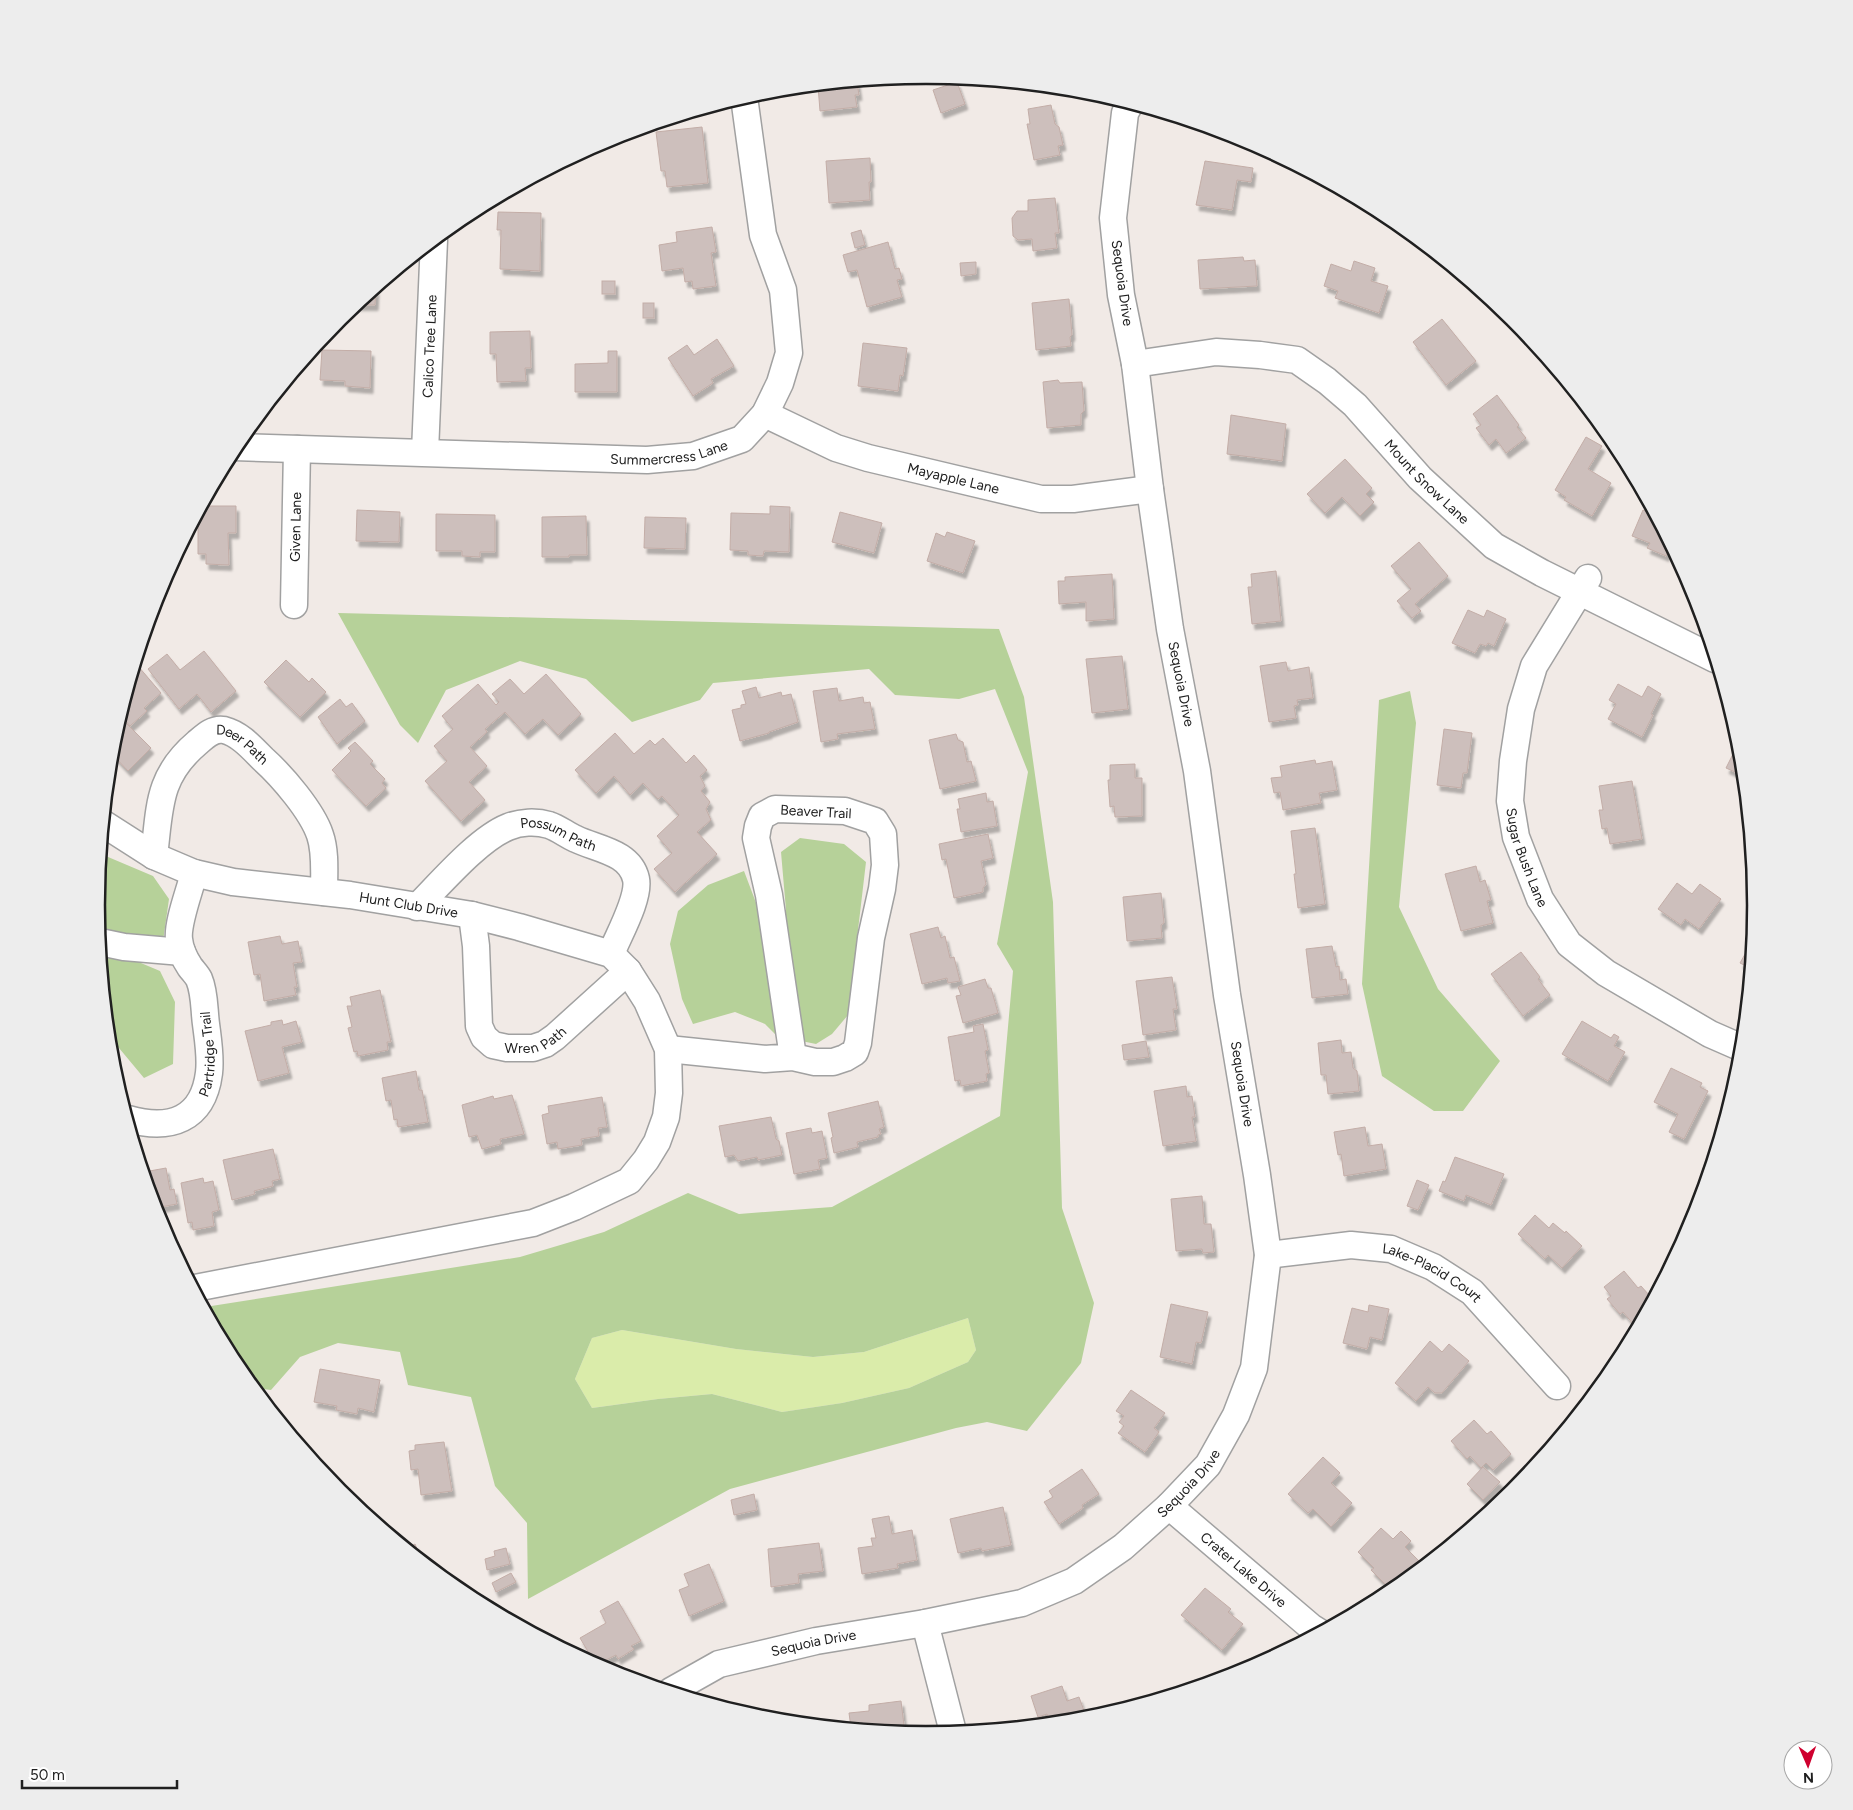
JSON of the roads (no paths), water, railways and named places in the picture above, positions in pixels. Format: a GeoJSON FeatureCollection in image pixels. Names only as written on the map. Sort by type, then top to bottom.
{"type":"FeatureCollection","features":[{"type":"Feature","properties":{"kind":"street","name":"Summercress Lane"},"geometry":{"type":"LineString","coordinates":[[245,448],[647,460],[693,456],[742,438],[765,414],[780,383],[789,353],[783,290],[763,236],[745,105]]}},
{"type":"Feature","properties":{"kind":"street","name":"Sequoia Drive"},"geometry":{"type":"LineString","coordinates":[[678,1687],[719,1664],[816,1641],[925,1623],[1022,1603],[1074,1581],[1123,1547],[1169,1506],[1208,1465],[1236,1416],[1254,1368],[1268,1255],[1257,1175],[1227,995],[1197,771],[1170,629],[1135,364],[1121,295],[1112,218],[1125,113],[1127,109]]}},
{"type":"Feature","properties":{"kind":"street","name":"Calico Tree Lane"},"geometry":{"type":"LineString","coordinates":[[425,452],[434,248]]}},
{"type":"Feature","properties":{"kind":"street","name":"Mount Snow Lane"},"geometry":{"type":"LineString","coordinates":[[1135,364],[1216,352],[1296,360],[1327,381],[1356,405],[1420,478],[1494,546],[1584,585],[1708,655]]}},
{"type":"Feature","properties":{"kind":"street","name":"Mayapple Lane"},"geometry":{"type":"LineString","coordinates":[[765,414],[836,448],[868,458],[1041,499],[1072,499],[1150,488]]}},
{"type":"Feature","properties":{"kind":"street","name":"Given Lane"},"geometry":{"type":"LineString","coordinates":[[294,605],[297,449]]}},
{"type":"Feature","properties":{"kind":"street","name":"Sugar Bush Lane"},"geometry":{"type":"LineString","coordinates":[[1584,585],[1534,666],[1521,709],[1513,761],[1510,801],[1516,837],[1540,899],[1569,944],[1606,973],[1710,1034],[1735,1045]]}},
{"type":"Feature","properties":{"kind":"street","name":"Deer Path"},"geometry":{"type":"LineString","coordinates":[[154,856],[162,794],[169,775],[181,758],[209,733],[222,730],[238,736],[282,776],[310,818],[320,835],[324,856],[324,892]]}},
{"type":"Feature","properties":{"kind":"street","name":"Beaver Trail"},"geometry":{"type":"LineString","coordinates":[[775,809],[845,811],[875,821],[883,834],[885,865],[871,938],[858,1043],[855,1052],[833,1062],[815,1062],[793,1057],[769,895],[756,838],[758,826],[762,816],[775,809]]}},
{"type":"Feature","properties":{"kind":"street","name":"Possum Path"},"geometry":{"type":"LineString","coordinates":[[417,907],[484,842],[506,828],[519,823],[548,825],[576,840],[617,855],[632,868],[636,880],[636,890],[619,963]]}},
{"type":"Feature","properties":{"kind":"street","name":"Hunt Club Drive"},"geometry":{"type":"LineString","coordinates":[[109,827],[154,856],[194,873],[234,882],[350,895],[472,916],[519,927],[619,963]]}},
{"type":"Feature","properties":{"kind":"street","name":"Partridge Trail"},"geometry":{"type":"LineString","coordinates":[[134,1120],[165,1124],[177,1120],[191,1112],[200,1103],[206,1087],[209,1073],[209,1048],[202,992],[199,978],[182,952],[179,937],[180,926],[194,873]]}},
{"type":"Feature","properties":{"kind":"street","name":"Wren Path"},"geometry":{"type":"LineString","coordinates":[[472,916],[476,946],[479,1026],[484,1037],[493,1045],[521,1048],[545,1044],[555,1037],[619,963]]}},
{"type":"Feature","properties":{"kind":"street"},"geometry":{"type":"LineString","coordinates":[[106,943],[124,947],[182,952]]}},
{"type":"Feature","properties":{"kind":"street"},"geometry":{"type":"LineString","coordinates":[[200,1287],[533,1222],[574,1207],[629,1181],[646,1160],[657,1142],[666,1117],[669,1093],[668,1049],[647,1001],[619,963]]}},
{"type":"Feature","properties":{"kind":"street"},"geometry":{"type":"LineString","coordinates":[[668,1049],[765,1060],[793,1057]]}},
{"type":"Feature","properties":{"kind":"street","name":"Lake-Placid Court"},"geometry":{"type":"LineString","coordinates":[[1268,1255],[1351,1245],[1391,1249],[1433,1267],[1472,1292],[1557,1386]]}},
{"type":"Feature","properties":{"kind":"street","name":"Crater Lake Drive"},"geometry":{"type":"LineString","coordinates":[[1169,1506],[1314,1629]]}},
{"type":"Feature","properties":{"kind":"street"},"geometry":{"type":"LineString","coordinates":[[925,1623],[951,1725]]}}]}
